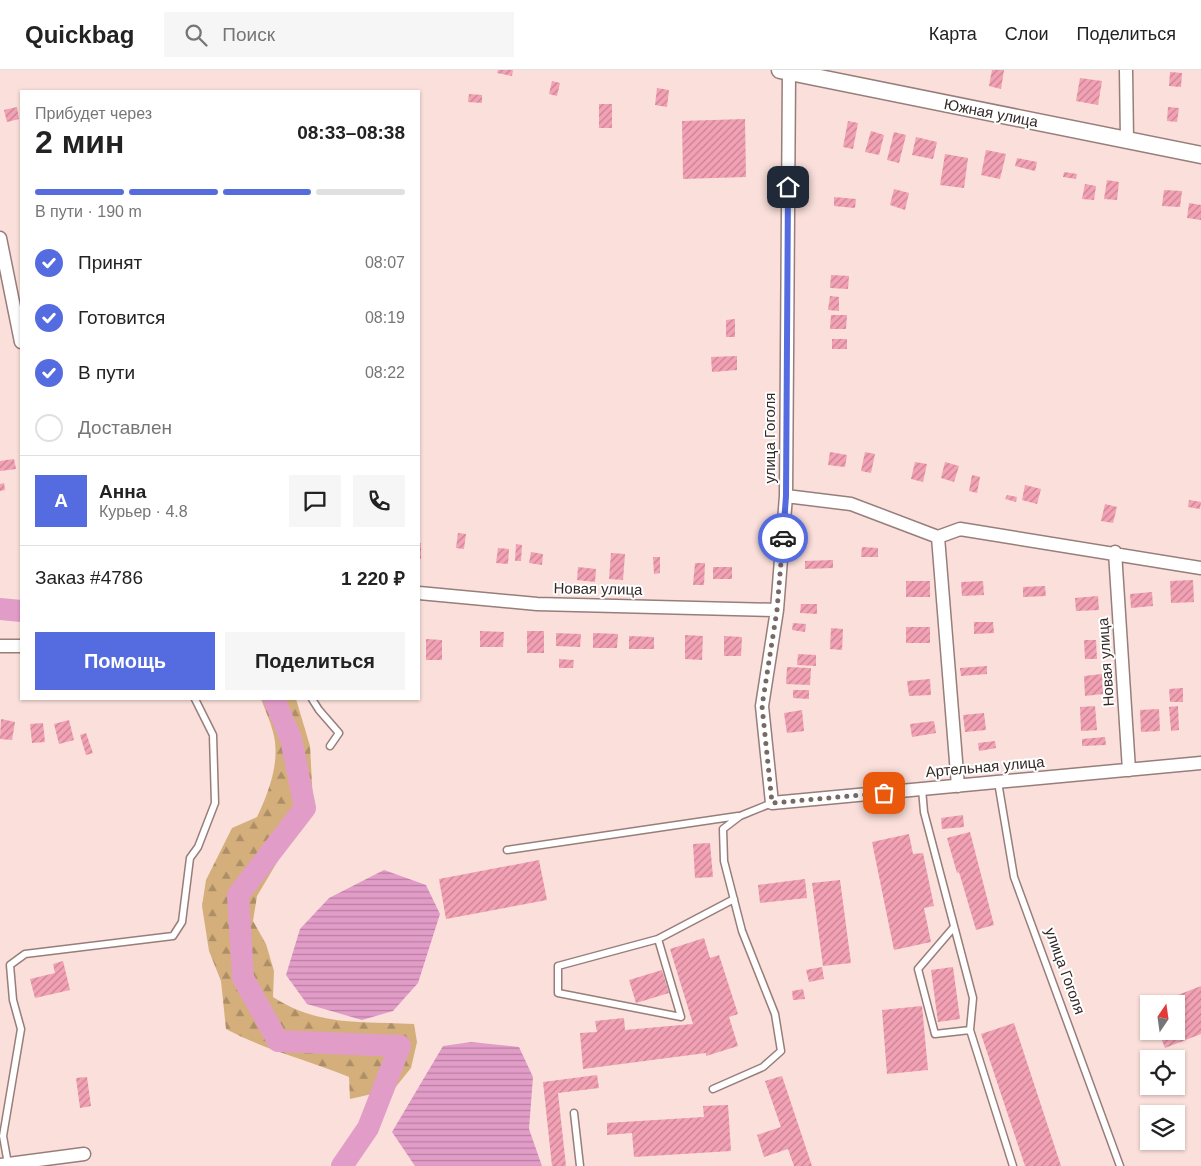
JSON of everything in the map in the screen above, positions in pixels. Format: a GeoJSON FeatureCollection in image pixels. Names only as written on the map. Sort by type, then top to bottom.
{"type":"FeatureCollection","features":[{"type":"Feature","properties":{"kind":"street"},"geometry":{"type":"LineString","coordinates":[[1126,70],[1127,140]]}},
{"type":"Feature","properties":{"kind":"street","name":"Южная улица"},"geometry":{"type":"LineString","coordinates":[[785,71],[1201,155]]}},
{"type":"Feature","properties":{"kind":"street","name":"улица Гоголя"},"geometry":{"type":"LineString","coordinates":[[772,803],[762,706],[777,610],[786,496],[785,71]]}},
{"type":"Feature","properties":{"kind":"street"},"geometry":{"type":"LineString","coordinates":[[0,238],[20,337]]}},
{"type":"Feature","properties":{"kind":"street"},"geometry":{"type":"LineString","coordinates":[[786,496],[851,504],[938,536],[960,528],[1115,552],[1201,568]]}},
{"type":"Feature","properties":{"kind":"street"},"geometry":{"type":"LineString","coordinates":[[938,536],[958,786]]}},
{"type":"Feature","properties":{"kind":"street","name":"Новая улица"},"geometry":{"type":"LineString","coordinates":[[1115,552],[1129,770]]}},
{"type":"Feature","properties":{"kind":"street","name":"Новая улица"},"geometry":{"type":"LineString","coordinates":[[420,594],[537,604],[777,610]]}},
{"type":"Feature","properties":{"kind":"street"},"geometry":{"type":"LineString","coordinates":[[0,646],[20,646]]}},
{"type":"Feature","properties":{"kind":"street","name":"Артельная улица"},"geometry":{"type":"LineString","coordinates":[[772,803],[1201,763]]}},
{"type":"Feature","properties":{"kind":"street"},"geometry":{"type":"LineString","coordinates":[[4,1164],[84,1154]]}},
{"type":"Feature","properties":{"kind":"lane"},"geometry":{"type":"LineString","coordinates":[[4,1164],[3,1136],[21,1029],[13,1000],[10,965],[25,954],[174,936],[182,922],[190,858],[198,848],[215,803],[213,736],[195,700]]}},
{"type":"Feature","properties":{"kind":"lane"},"geometry":{"type":"LineString","coordinates":[[313,700],[339,733],[330,746]]}},
{"type":"Feature","properties":{"kind":"lane","name":"улица Гоголя"},"geometry":{"type":"LineString","coordinates":[[998,782],[1014,877],[1120,1166]]}},
{"type":"Feature","properties":{"kind":"lane"},"geometry":{"type":"LineString","coordinates":[[922,789],[924,812],[973,998],[970,1030],[1013,1166]]}},
{"type":"Feature","properties":{"kind":"lane"},"geometry":{"type":"LineString","coordinates":[[506,850],[740,816],[772,803]]}},
{"type":"Feature","properties":{"kind":"lane"},"geometry":{"type":"LineString","coordinates":[[712,1089],[763,1067],[781,1051],[774,1014],[742,931],[724,861],[723,829],[740,816]]}},
{"type":"Feature","properties":{"kind":"lane"},"geometry":{"type":"LineString","coordinates":[[658,939],[680,1017],[558,993],[558,966],[658,939],[734,899]]}},
{"type":"Feature","properties":{"kind":"lane"},"geometry":{"type":"LineString","coordinates":[[954,927],[918,969],[935,1034],[970,1030]]}},
{"type":"Feature","properties":{"kind":"lane"},"geometry":{"type":"LineString","coordinates":[[574,1113],[580,1166]]}},
{"type":"Feature","properties":{"kind":"green space"},"geometry":{"type":"Polygon","coordinates":[[[261,700],[296,700],[310,746],[313,803],[305,824],[289,842],[257,896],[253,921],[266,944],[274,971],[273,997],[290,1007],[324,1018],[341,1021],[414,1024],[417,1042],[411,1068],[394,1089],[350,1099],[349,1077],[271,1049],[226,1029],[221,981],[209,951],[202,906],[206,880],[232,828],[257,817],[266,797],[275,765],[276,754],[270,723],[261,700]]]}},
{"type":"Feature","properties":{"kind":"shaded area"},"geometry":{"type":"Polygon","coordinates":[[[384,870],[426,885],[440,914],[418,983],[393,1011],[362,1020],[307,1004],[286,975],[300,929],[329,898],[384,870]]]}},
{"type":"Feature","properties":{"kind":"shaded area"},"geometry":{"type":"Polygon","coordinates":[[[471,1042],[519,1047],[533,1077],[529,1129],[542,1166],[415,1166],[392,1132],[443,1046],[471,1042]]]}},
{"type":"Feature","properties":{"kind":"building"},"geometry":{"type":"Polygon","coordinates":[[[498,70],[513,70],[512,76],[497,73],[498,70]]]}},
{"type":"Feature","properties":{"kind":"building"},"geometry":{"type":"Polygon","coordinates":[[[992,70],[1004,70],[1001,89],[989,86],[992,70]]]}},
{"type":"Feature","properties":{"kind":"building"},"geometry":{"type":"Polygon","coordinates":[[[1170,72],[1182,73],[1181,87],[1169,86],[1170,72]]]}},
{"type":"Feature","properties":{"kind":"building"},"geometry":{"type":"Polygon","coordinates":[[[1080,78],[1102,81],[1098,105],[1076,101],[1080,78]]]}},
{"type":"Feature","properties":{"kind":"building"},"geometry":{"type":"Polygon","coordinates":[[[552,81],[560,83],[557,96],[549,94],[552,81]]]}},
{"type":"Feature","properties":{"kind":"building"},"geometry":{"type":"Polygon","coordinates":[[[657,88],[669,90],[667,107],[655,105],[657,88]]]}},
{"type":"Feature","properties":{"kind":"building"},"geometry":{"type":"Polygon","coordinates":[[[469,94],[482,95],[482,103],[468,102],[469,94]]]}},
{"type":"Feature","properties":{"kind":"building"},"geometry":{"type":"Polygon","coordinates":[[[599,104],[612,104],[612,128],[599,128],[599,104]]]}},
{"type":"Feature","properties":{"kind":"building"},"geometry":{"type":"Polygon","coordinates":[[[17,107],[19,119],[7,122],[4,110],[17,107]]]}},
{"type":"Feature","properties":{"kind":"building"},"geometry":{"type":"Polygon","coordinates":[[[1168,107],[1179,108],[1177,122],[1167,121],[1168,107]]]}},
{"type":"Feature","properties":{"kind":"building"},"geometry":{"type":"Polygon","coordinates":[[[745,119],[746,177],[683,179],[682,121],[745,119]]]}},
{"type":"Feature","properties":{"kind":"building"},"geometry":{"type":"Polygon","coordinates":[[[848,121],[858,123],[853,149],[843,147],[848,121]]]}},
{"type":"Feature","properties":{"kind":"building"},"geometry":{"type":"Polygon","coordinates":[[[871,131],[884,135],[879,155],[865,152],[871,131]]]}},
{"type":"Feature","properties":{"kind":"building"},"geometry":{"type":"Polygon","coordinates":[[[894,132],[906,135],[899,163],[887,160],[894,132]]]}},
{"type":"Feature","properties":{"kind":"building"},"geometry":{"type":"Polygon","coordinates":[[[916,137],[937,142],[933,159],[912,155],[916,137]]]}},
{"type":"Feature","properties":{"kind":"building"},"geometry":{"type":"Polygon","coordinates":[[[986,150],[1006,154],[1000,179],[981,175],[986,150]]]}},
{"type":"Feature","properties":{"kind":"building"},"geometry":{"type":"Polygon","coordinates":[[[945,154],[968,158],[964,188],[940,185],[945,154]]]}},
{"type":"Feature","properties":{"kind":"building"},"geometry":{"type":"Polygon","coordinates":[[[1017,158],[1037,162],[1035,171],[1015,166],[1017,158]]]}},
{"type":"Feature","properties":{"kind":"building"},"geometry":{"type":"Polygon","coordinates":[[[1064,172],[1077,174],[1076,179],[1063,177],[1064,172]]]}},
{"type":"Feature","properties":{"kind":"building"},"geometry":{"type":"Polygon","coordinates":[[[1107,180],[1119,182],[1117,200],[1104,199],[1107,180]]]}},
{"type":"Feature","properties":{"kind":"building"},"geometry":{"type":"Polygon","coordinates":[[[1085,184],[1096,186],[1094,200],[1082,199],[1085,184]]]}},
{"type":"Feature","properties":{"kind":"building"},"geometry":{"type":"Polygon","coordinates":[[[894,189],[909,193],[905,210],[890,205],[894,189]]]}},
{"type":"Feature","properties":{"kind":"building"},"geometry":{"type":"Polygon","coordinates":[[[1164,190],[1182,191],[1180,207],[1162,206],[1164,190]]]}},
{"type":"Feature","properties":{"kind":"building"},"geometry":{"type":"Polygon","coordinates":[[[834,197],[856,199],[855,208],[834,206],[834,197]]]}},
{"type":"Feature","properties":{"kind":"building"},"geometry":{"type":"Polygon","coordinates":[[[1189,203],[1201,205],[1201,220],[1187,218],[1189,203]]]}},
{"type":"Feature","properties":{"kind":"building"},"geometry":{"type":"Polygon","coordinates":[[[831,275],[849,276],[848,289],[830,288],[831,275]]]}},
{"type":"Feature","properties":{"kind":"building"},"geometry":{"type":"Polygon","coordinates":[[[830,296],[839,297],[839,311],[828,310],[830,296]]]}},
{"type":"Feature","properties":{"kind":"building"},"geometry":{"type":"Polygon","coordinates":[[[831,315],[847,315],[846,329],[830,329],[831,315]]]}},
{"type":"Feature","properties":{"kind":"building"},"geometry":{"type":"Polygon","coordinates":[[[735,319],[735,337],[726,337],[726,320],[735,319]]]}},
{"type":"Feature","properties":{"kind":"building"},"geometry":{"type":"Polygon","coordinates":[[[832,339],[847,339],[847,349],[832,349],[832,339]]]}},
{"type":"Feature","properties":{"kind":"building"},"geometry":{"type":"Polygon","coordinates":[[[737,356],[737,370],[712,372],[711,357],[737,356]]]}},
{"type":"Feature","properties":{"kind":"building"},"geometry":{"type":"Polygon","coordinates":[[[830,452],[847,455],[845,467],[828,465],[830,452]]]}},
{"type":"Feature","properties":{"kind":"building"},"geometry":{"type":"Polygon","coordinates":[[[865,452],[875,454],[871,473],[861,471],[865,452]]]}},
{"type":"Feature","properties":{"kind":"building"},"geometry":{"type":"Polygon","coordinates":[[[14,459],[16,469],[0,471],[0,461],[14,459]]]}},
{"type":"Feature","properties":{"kind":"building"},"geometry":{"type":"Polygon","coordinates":[[[915,462],[927,464],[923,482],[911,479],[915,462]]]}},
{"type":"Feature","properties":{"kind":"building"},"geometry":{"type":"Polygon","coordinates":[[[945,462],[959,466],[954,482],[941,478],[945,462]]]}},
{"type":"Feature","properties":{"kind":"building"},"geometry":{"type":"Polygon","coordinates":[[[972,475],[980,477],[977,493],[969,491],[972,475]]]}},
{"type":"Feature","properties":{"kind":"building"},"geometry":{"type":"Polygon","coordinates":[[[4,483],[5,490],[0,491],[0,484],[4,483]]]}},
{"type":"Feature","properties":{"kind":"building"},"geometry":{"type":"Polygon","coordinates":[[[1025,485],[1041,489],[1037,504],[1022,500],[1025,485]]]}},
{"type":"Feature","properties":{"kind":"building"},"geometry":{"type":"Polygon","coordinates":[[[1007,495],[1017,497],[1016,502],[1005,499],[1007,495]]]}},
{"type":"Feature","properties":{"kind":"building"},"geometry":{"type":"Polygon","coordinates":[[[1189,500],[1201,502],[1200,509],[1188,507],[1189,500]]]}},
{"type":"Feature","properties":{"kind":"building"},"geometry":{"type":"Polygon","coordinates":[[[1105,504],[1117,507],[1113,523],[1101,521],[1105,504]]]}},
{"type":"Feature","properties":{"kind":"building"},"geometry":{"type":"Polygon","coordinates":[[[458,533],[466,534],[464,549],[456,548],[458,533]]]}},
{"type":"Feature","properties":{"kind":"building"},"geometry":{"type":"Polygon","coordinates":[[[420,543],[421,543],[420,559],[420,543]]]}},
{"type":"Feature","properties":{"kind":"building"},"geometry":{"type":"Polygon","coordinates":[[[516,544],[522,545],[521,561],[515,561],[516,544]]]}},
{"type":"Feature","properties":{"kind":"building"},"geometry":{"type":"Polygon","coordinates":[[[862,547],[878,548],[878,557],[861,557],[862,547]]]}},
{"type":"Feature","properties":{"kind":"building"},"geometry":{"type":"Polygon","coordinates":[[[498,548],[509,549],[508,564],[496,563],[498,548]]]}},
{"type":"Feature","properties":{"kind":"building"},"geometry":{"type":"Polygon","coordinates":[[[531,552],[543,554],[542,565],[529,563],[531,552]]]}},
{"type":"Feature","properties":{"kind":"building"},"geometry":{"type":"Polygon","coordinates":[[[611,553],[625,554],[623,580],[609,579],[611,553]]]}},
{"type":"Feature","properties":{"kind":"building"},"geometry":{"type":"Polygon","coordinates":[[[653,557],[660,557],[660,573],[654,574],[653,557]]]}},
{"type":"Feature","properties":{"kind":"building"},"geometry":{"type":"Polygon","coordinates":[[[833,560],[833,568],[805,569],[805,561],[833,560]]]}},
{"type":"Feature","properties":{"kind":"building"},"geometry":{"type":"Polygon","coordinates":[[[695,563],[705,563],[704,585],[693,585],[695,563]]]}},
{"type":"Feature","properties":{"kind":"building"},"geometry":{"type":"Polygon","coordinates":[[[578,567],[596,569],[595,582],[577,580],[578,567]]]}},
{"type":"Feature","properties":{"kind":"building"},"geometry":{"type":"Polygon","coordinates":[[[713,567],[732,567],[732,579],[713,579],[713,567]]]}},
{"type":"Feature","properties":{"kind":"building"},"geometry":{"type":"Polygon","coordinates":[[[1193,580],[1194,602],[1171,603],[1170,581],[1193,580]]]}},
{"type":"Feature","properties":{"kind":"building"},"geometry":{"type":"Polygon","coordinates":[[[906,581],[930,581],[930,597],[906,597],[906,581]]]}},
{"type":"Feature","properties":{"kind":"building"},"geometry":{"type":"Polygon","coordinates":[[[983,581],[984,595],[962,596],[961,582],[983,581]]]}},
{"type":"Feature","properties":{"kind":"building"},"geometry":{"type":"Polygon","coordinates":[[[1045,586],[1046,596],[1023,597],[1023,587],[1045,586]]]}},
{"type":"Feature","properties":{"kind":"building"},"geometry":{"type":"Polygon","coordinates":[[[1152,592],[1153,606],[1131,608],[1130,594],[1152,592]]]}},
{"type":"Feature","properties":{"kind":"building"},"geometry":{"type":"Polygon","coordinates":[[[1098,596],[1099,610],[1076,611],[1075,598],[1098,596]]]}},
{"type":"Feature","properties":{"kind":"building"},"geometry":{"type":"Polygon","coordinates":[[[801,604],[817,604],[817,614],[800,613],[801,604]]]}},
{"type":"Feature","properties":{"kind":"building"},"geometry":{"type":"Polygon","coordinates":[[[974,622],[993,622],[994,633],[974,634],[974,622]]]}},
{"type":"Feature","properties":{"kind":"building"},"geometry":{"type":"Polygon","coordinates":[[[793,623],[806,624],[805,632],[792,630],[793,623]]]}},
{"type":"Feature","properties":{"kind":"building"},"geometry":{"type":"Polygon","coordinates":[[[906,627],[930,627],[930,643],[906,643],[906,627]]]}},
{"type":"Feature","properties":{"kind":"building"},"geometry":{"type":"Polygon","coordinates":[[[831,628],[843,629],[842,650],[830,649],[831,628]]]}},
{"type":"Feature","properties":{"kind":"building"},"geometry":{"type":"Polygon","coordinates":[[[480,631],[504,632],[503,647],[480,647],[480,631]]]}},
{"type":"Feature","properties":{"kind":"building"},"geometry":{"type":"Polygon","coordinates":[[[527,631],[544,631],[544,653],[527,653],[527,631]]]}},
{"type":"Feature","properties":{"kind":"building"},"geometry":{"type":"Polygon","coordinates":[[[556,633],[581,634],[580,647],[556,646],[556,633]]]}},
{"type":"Feature","properties":{"kind":"building"},"geometry":{"type":"Polygon","coordinates":[[[593,633],[618,634],[617,648],[593,648],[593,633]]]}},
{"type":"Feature","properties":{"kind":"building"},"geometry":{"type":"Polygon","coordinates":[[[685,635],[703,636],[702,660],[685,659],[685,635]]]}},
{"type":"Feature","properties":{"kind":"building"},"geometry":{"type":"Polygon","coordinates":[[[629,636],[654,637],[654,649],[629,649],[629,636]]]}},
{"type":"Feature","properties":{"kind":"building"},"geometry":{"type":"Polygon","coordinates":[[[724,636],[742,637],[741,656],[724,656],[724,636]]]}},
{"type":"Feature","properties":{"kind":"building"},"geometry":{"type":"Polygon","coordinates":[[[426,639],[442,640],[442,660],[426,660],[426,639]]]}},
{"type":"Feature","properties":{"kind":"building"},"geometry":{"type":"Polygon","coordinates":[[[1084,640],[1096,640],[1097,659],[1085,659],[1084,640]]]}},
{"type":"Feature","properties":{"kind":"building"},"geometry":{"type":"Polygon","coordinates":[[[798,654],[816,655],[816,666],[797,665],[798,654]]]}},
{"type":"Feature","properties":{"kind":"building"},"geometry":{"type":"Polygon","coordinates":[[[559,659],[574,660],[573,668],[559,668],[559,659]]]}},
{"type":"Feature","properties":{"kind":"building"},"geometry":{"type":"Polygon","coordinates":[[[987,666],[987,674],[961,676],[960,668],[987,666]]]}},
{"type":"Feature","properties":{"kind":"building"},"geometry":{"type":"Polygon","coordinates":[[[787,667],[811,668],[810,685],[786,684],[787,667]]]}},
{"type":"Feature","properties":{"kind":"building"},"geometry":{"type":"Polygon","coordinates":[[[1102,674],[1103,694],[1085,696],[1084,676],[1102,674]]]}},
{"type":"Feature","properties":{"kind":"building"},"geometry":{"type":"Polygon","coordinates":[[[930,679],[931,695],[909,696],[907,681],[930,679]]]}},
{"type":"Feature","properties":{"kind":"building"},"geometry":{"type":"Polygon","coordinates":[[[1183,688],[1183,702],[1170,702],[1169,689],[1183,688]]]}},
{"type":"Feature","properties":{"kind":"building"},"geometry":{"type":"Polygon","coordinates":[[[793,690],[809,690],[809,699],[793,698],[793,690]]]}},
{"type":"Feature","properties":{"kind":"building"},"geometry":{"type":"Polygon","coordinates":[[[1095,706],[1097,730],[1081,731],[1080,707],[1095,706]]]}},
{"type":"Feature","properties":{"kind":"building"},"geometry":{"type":"Polygon","coordinates":[[[1178,706],[1179,730],[1171,731],[1169,707],[1178,706]]]}},
{"type":"Feature","properties":{"kind":"building"},"geometry":{"type":"Polygon","coordinates":[[[1159,709],[1160,731],[1141,732],[1140,710],[1159,709]]]}},
{"type":"Feature","properties":{"kind":"building"},"geometry":{"type":"Polygon","coordinates":[[[802,710],[804,731],[787,733],[784,713],[802,710]]]}},
{"type":"Feature","properties":{"kind":"building"},"geometry":{"type":"Polygon","coordinates":[[[984,713],[986,730],[965,732],[963,715],[984,713]]]}},
{"type":"Feature","properties":{"kind":"building"},"geometry":{"type":"Polygon","coordinates":[[[1,719],[15,722],[12,740],[0,739],[1,719]]]}},
{"type":"Feature","properties":{"kind":"building"},"geometry":{"type":"Polygon","coordinates":[[[69,720],[74,740],[59,744],[54,724],[69,720]]]}},
{"type":"Feature","properties":{"kind":"building"},"geometry":{"type":"Polygon","coordinates":[[[934,721],[936,733],[912,737],[910,724],[934,721]]]}},
{"type":"Feature","properties":{"kind":"building"},"geometry":{"type":"Polygon","coordinates":[[[43,723],[45,742],[32,743],[30,724],[43,723]]]}},
{"type":"Feature","properties":{"kind":"building"},"geometry":{"type":"Polygon","coordinates":[[[86,733],[93,753],[86,755],[80,735],[86,733]]]}},
{"type":"Feature","properties":{"kind":"building"},"geometry":{"type":"Polygon","coordinates":[[[1105,737],[1106,745],[1082,746],[1082,739],[1105,737]]]}},
{"type":"Feature","properties":{"kind":"building"},"geometry":{"type":"Polygon","coordinates":[[[995,741],[996,748],[979,751],[978,743],[995,741]]]}},
{"type":"Feature","properties":{"kind":"building"},"geometry":{"type":"Polygon","coordinates":[[[963,815],[964,827],[942,829],[941,818],[963,815]]]}},
{"type":"Feature","properties":{"kind":"building"},"geometry":{"type":"Polygon","coordinates":[[[970,832],[994,925],[976,930],[947,838],[970,832]]]}},
{"type":"Feature","properties":{"kind":"building"},"geometry":{"type":"Polygon","coordinates":[[[909,834],[913,854],[923,853],[934,906],[924,908],[931,942],[894,950],[872,842],[909,834]]]}},
{"type":"Feature","properties":{"kind":"building"},"geometry":{"type":"Polygon","coordinates":[[[710,843],[713,877],[695,878],[693,844],[710,843]]]}},
{"type":"Feature","properties":{"kind":"building"},"geometry":{"type":"Polygon","coordinates":[[[539,860],[547,900],[446,919],[439,879],[539,860]]]}},
{"type":"Feature","properties":{"kind":"building"},"geometry":{"type":"Polygon","coordinates":[[[805,879],[807,898],[760,903],[758,885],[805,879]]]}},
{"type":"Feature","properties":{"kind":"building"},"geometry":{"type":"Polygon","coordinates":[[[840,880],[851,963],[823,966],[812,883],[840,880]]]}},
{"type":"Feature","properties":{"kind":"building"},"geometry":{"type":"Polygon","coordinates":[[[704,938],[710,958],[719,955],[738,1014],[729,1017],[738,1046],[706,1056],[706,1053],[583,1069],[580,1033],[597,1032],[595,1021],[624,1018],[625,1030],[693,1024],[670,949],[704,938]]]}},
{"type":"Feature","properties":{"kind":"building"},"geometry":{"type":"Polygon","coordinates":[[[63,961],[70,990],[35,998],[30,979],[55,973],[53,964],[63,961]]]}},
{"type":"Feature","properties":{"kind":"building"},"geometry":{"type":"Polygon","coordinates":[[[822,967],[824,979],[809,982],[806,970],[822,967]]]}},
{"type":"Feature","properties":{"kind":"building"},"geometry":{"type":"Polygon","coordinates":[[[953,967],[960,1019],[938,1022],[931,970],[953,967]]]}},
{"type":"Feature","properties":{"kind":"building"},"geometry":{"type":"Polygon","coordinates":[[[662,970],[669,993],[636,1003],[629,980],[662,970]]]}},
{"type":"Feature","properties":{"kind":"building"},"geometry":{"type":"Polygon","coordinates":[[[1201,986],[1201,1034],[1165,1048],[1162,1040],[1185,1040],[1185,995],[1178,995],[1201,986]]]}},
{"type":"Feature","properties":{"kind":"building"},"geometry":{"type":"Polygon","coordinates":[[[803,989],[805,999],[793,1000],[792,991],[803,989]]]}},
{"type":"Feature","properties":{"kind":"building"},"geometry":{"type":"Polygon","coordinates":[[[922,1006],[928,1070],[887,1074],[882,1010],[922,1006]]]}},
{"type":"Feature","properties":{"kind":"building"},"geometry":{"type":"Polygon","coordinates":[[[1014,1023],[1061,1166],[1025,1166],[981,1034],[1014,1023]]]}},
{"type":"Feature","properties":{"kind":"building"},"geometry":{"type":"Polygon","coordinates":[[[597,1075],[599,1088],[558,1093],[566,1166],[552,1166],[543,1082],[597,1075]]]}},
{"type":"Feature","properties":{"kind":"building"},"geometry":{"type":"Polygon","coordinates":[[[782,1076],[812,1166],[794,1166],[788,1149],[764,1157],[757,1135],[781,1127],[765,1081],[782,1076]]]}},
{"type":"Feature","properties":{"kind":"building"},"geometry":{"type":"Polygon","coordinates":[[[87,1077],[91,1106],[80,1108],[76,1078],[87,1077]]]}},
{"type":"Feature","properties":{"kind":"building"},"geometry":{"type":"Polygon","coordinates":[[[728,1105],[731,1151],[634,1157],[632,1133],[607,1135],[607,1123],[704,1117],[703,1106],[728,1105]]]}},
{"type":"Feature","properties":{"kind":"waterway"},"geometry":{"type":"LineString","coordinates":[[0,609],[20,611]]}},
{"type":"Feature","properties":{"kind":"waterway"},"geometry":{"type":"LineString","coordinates":[[274,700],[291,739],[305,808],[238,895],[243,978],[278,1041],[400,1046],[368,1128],[342,1166]]}},
{"type":"Feature","properties":{"kind":"way so far"},"geometry":{"type":"LineString","coordinates":[[783,538],[777,610],[762,706],[772,803],[884,793]]}},
{"type":"Feature","properties":{"kind":"route"},"geometry":{"type":"LineString","coordinates":[[783,538],[786,496],[788,187]]}}]}
